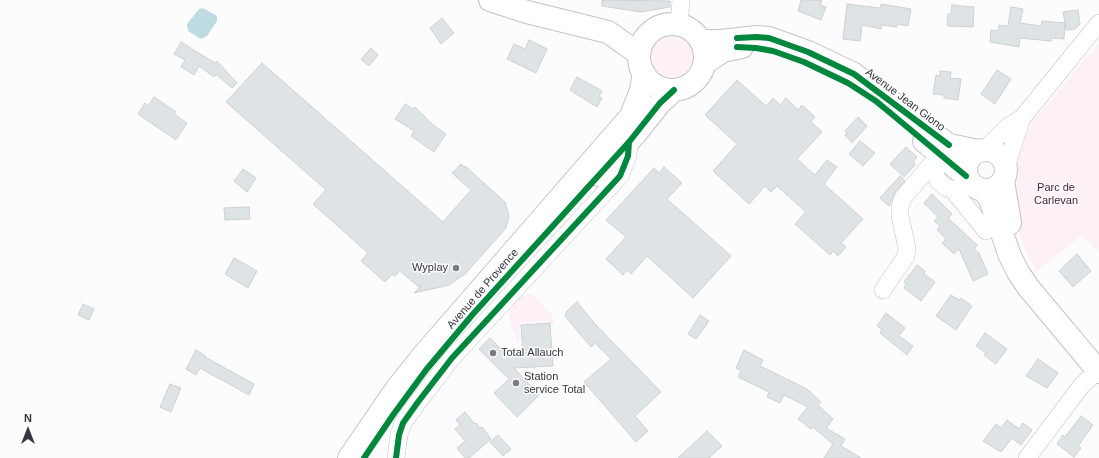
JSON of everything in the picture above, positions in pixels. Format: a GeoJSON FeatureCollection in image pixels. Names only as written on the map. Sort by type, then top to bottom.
{"type":"FeatureCollection","features":[{"type":"Feature","properties":{"kind":"main road"},"geometry":{"type":"LineString","coordinates":[[490,0],[527,12],[608,32],[642,63],[657,86],[674,90],[685,87],[694,82],[701,74],[705,64],[704,48],[701,41],[688,28],[679,24],[669,24],[659,27],[645,38],[642,63]]}},
{"type":"Feature","properties":{"kind":"main road"},"geometry":{"type":"LineString","coordinates":[[523,0],[633,30],[651,32]]}},
{"type":"Feature","properties":{"kind":"main road","name":"Avenue Jean Giono"},"geometry":{"type":"LineString","coordinates":[[701,41],[721,41],[757,37],[769,38],[808,52],[854,74],[949,144],[982,150]]}},
{"type":"Feature","properties":{"kind":"main road","name":"Avenue Jean Giono"},"geometry":{"type":"LineString","coordinates":[[705,64],[723,51],[737,47],[773,51],[804,62],[848,83],[876,101],[936,159],[966,176]]}},
{"type":"Feature","properties":{"kind":"main road","name":"Avenue de Provence"},"geometry":{"type":"LineString","coordinates":[[349,458],[397,388],[426,352],[630,116],[641,90],[642,63]]}},
{"type":"Feature","properties":{"kind":"main road","name":"Avenue de Provence"},"geometry":{"type":"LineString","coordinates":[[364,458],[407,395],[473,314],[629,142],[660,103],[674,90]]}},
{"type":"Feature","properties":{"kind":"main road"},"geometry":{"type":"LineString","coordinates":[[982,150],[996,152],[1001,156],[1010,224],[1018,249],[1037,280],[1099,367],[1028,287],[1010,256],[990,199],[983,190],[973,185],[966,176],[969,158],[982,150]]}},
{"type":"Feature","properties":{"kind":"main road"},"geometry":{"type":"LineString","coordinates":[[983,190],[994,188],[1004,174]]}},
{"type":"Feature","properties":{"kind":"street"},"geometry":{"type":"LineString","coordinates":[[679,24],[681,0]]}},
{"type":"Feature","properties":{"kind":"street"},"geometry":{"type":"LineString","coordinates":[[982,150],[1010,126],[1022,118],[1099,23]]}},
{"type":"Feature","properties":{"kind":"street"},"geometry":{"type":"LineString","coordinates":[[1004,174],[1022,118]]}},
{"type":"Feature","properties":{"kind":"street","name":"Avenue de Provence"},"geometry":{"type":"LineString","coordinates":[[396,458],[399,435],[403,423],[452,358],[620,176],[628,156],[629,142]]}},
{"type":"Feature","properties":{"kind":"street"},"geometry":{"type":"LineString","coordinates":[[936,159],[938,181],[945,187],[952,189],[986,231]]}},
{"type":"Feature","properties":{"kind":"street"},"geometry":{"type":"LineString","coordinates":[[883,290],[906,256],[907,248],[900,216],[900,206],[903,198],[936,159]]}},
{"type":"Feature","properties":{"kind":"street"},"geometry":{"type":"LineString","coordinates":[[1027,458],[1082,385],[1099,367]]}},
{"type":"Feature","properties":{"kind":"green space"},"geometry":{"type":"Polygon","coordinates":[[[672,36],[687,42],[693,57],[687,72],[672,78],[657,72],[651,57],[657,42],[672,36]]]}},
{"type":"Feature","properties":{"kind":"green space","name":"Parc de Carlevan"},"geometry":{"type":"Polygon","coordinates":[[[1099,43],[1099,252],[1082,235],[1037,271],[1025,251],[1014,216],[1012,187],[1015,163],[1027,131],[1034,119],[1099,43]]]}},
{"type":"Feature","properties":{"kind":"green space"},"geometry":{"type":"Polygon","coordinates":[[[530,294],[535,296],[552,315],[555,324],[553,326],[549,321],[520,323],[519,346],[511,327],[509,315],[512,306],[521,296],[530,294]]]}},
{"type":"Feature","properties":{"kind":"water"},"geometry":{"type":"Polygon","coordinates":[[[203,8],[217,16],[217,21],[207,36],[201,39],[188,31],[187,24],[199,9],[203,8]]]}},
{"type":"Feature","properties":{"kind":"building"},"geometry":{"type":"Polygon","coordinates":[[[602,0],[670,1],[670,7],[641,12],[602,6],[602,0]]]}},
{"type":"Feature","properties":{"kind":"building"},"geometry":{"type":"Polygon","coordinates":[[[801,0],[822,0],[820,5],[826,7],[821,20],[798,11],[801,0]]]}},
{"type":"Feature","properties":{"kind":"building"},"geometry":{"type":"Polygon","coordinates":[[[847,4],[880,8],[881,4],[911,9],[908,26],[897,24],[897,27],[882,25],[881,29],[862,25],[860,41],[843,39],[847,4]]]}},
{"type":"Feature","properties":{"kind":"building"},"geometry":{"type":"Polygon","coordinates":[[[952,5],[974,7],[973,27],[947,26],[948,14],[951,14],[952,5]]]}},
{"type":"Feature","properties":{"kind":"building"},"geometry":{"type":"Polygon","coordinates":[[[1011,7],[1023,9],[1020,23],[1041,26],[1042,21],[1065,23],[1064,39],[1051,38],[1051,41],[1020,38],[1019,47],[990,42],[991,30],[998,31],[999,25],[1008,26],[1011,7]]]}},
{"type":"Feature","properties":{"kind":"building"},"geometry":{"type":"Polygon","coordinates":[[[1078,10],[1080,24],[1075,29],[1066,30],[1063,12],[1078,10]]]}},
{"type":"Feature","properties":{"kind":"building"},"geometry":{"type":"Polygon","coordinates":[[[442,18],[454,33],[441,44],[430,28],[442,18]]]}},
{"type":"Feature","properties":{"kind":"building"},"geometry":{"type":"Polygon","coordinates":[[[529,40],[547,49],[536,73],[507,59],[514,44],[525,49],[529,40]]]}},
{"type":"Feature","properties":{"kind":"building"},"geometry":{"type":"Polygon","coordinates":[[[181,42],[215,63],[217,61],[237,83],[232,88],[216,74],[214,77],[199,66],[194,75],[181,67],[185,60],[174,54],[181,42]]]}},
{"type":"Feature","properties":{"kind":"building"},"geometry":{"type":"Polygon","coordinates":[[[371,48],[378,55],[369,66],[361,59],[371,48]]]}},
{"type":"Feature","properties":{"kind":"building"},"geometry":{"type":"Polygon","coordinates":[[[262,63],[443,222],[471,190],[452,173],[461,164],[505,202],[509,216],[506,228],[465,274],[449,285],[414,293],[421,286],[419,287],[400,271],[395,276],[392,274],[385,282],[361,261],[368,253],[313,204],[326,190],[226,102],[262,63]]]}},
{"type":"Feature","properties":{"kind":"building"},"geometry":{"type":"Polygon","coordinates":[[[997,70],[1011,79],[995,104],[981,94],[997,70]]]}},
{"type":"Feature","properties":{"kind":"building"},"geometry":{"type":"Polygon","coordinates":[[[940,71],[951,72],[950,78],[961,79],[958,100],[944,98],[944,95],[933,94],[936,75],[940,76],[940,71]]]}},
{"type":"Feature","properties":{"kind":"building"},"geometry":{"type":"Polygon","coordinates":[[[577,77],[602,91],[599,96],[602,98],[597,107],[570,90],[577,77]]]}},
{"type":"Feature","properties":{"kind":"building"},"geometry":{"type":"Polygon","coordinates":[[[737,80],[766,106],[773,98],[780,105],[786,98],[798,110],[802,105],[815,117],[811,122],[822,132],[797,159],[815,175],[827,160],[837,167],[824,184],[863,219],[841,243],[846,247],[838,256],[833,251],[830,255],[795,224],[806,212],[777,186],[771,192],[765,186],[749,204],[713,171],[737,144],[705,115],[737,80]]]}},
{"type":"Feature","properties":{"kind":"building"},"geometry":{"type":"Polygon","coordinates":[[[154,97],[176,112],[174,114],[187,123],[176,140],[138,114],[145,103],[148,106],[154,97]]]}},
{"type":"Feature","properties":{"kind":"building"},"geometry":{"type":"Polygon","coordinates":[[[405,104],[413,109],[415,107],[433,125],[446,134],[434,152],[411,136],[414,131],[395,119],[405,104]]]}},
{"type":"Feature","properties":{"kind":"building"},"geometry":{"type":"Polygon","coordinates":[[[858,117],[867,126],[852,143],[845,135],[847,133],[845,131],[858,117]]]}},
{"type":"Feature","properties":{"kind":"building"},"geometry":{"type":"Polygon","coordinates":[[[860,141],[875,153],[863,166],[849,154],[860,141]]]}},
{"type":"Feature","properties":{"kind":"building"},"geometry":{"type":"Polygon","coordinates":[[[906,147],[917,157],[913,162],[916,164],[904,177],[890,164],[906,147]]]}},
{"type":"Feature","properties":{"kind":"building"},"geometry":{"type":"Polygon","coordinates":[[[664,167],[682,183],[667,199],[731,256],[693,298],[647,256],[631,274],[627,270],[623,275],[606,259],[626,237],[606,220],[654,168],[659,173],[664,167]]]}},
{"type":"Feature","properties":{"kind":"building"},"geometry":{"type":"Polygon","coordinates":[[[243,169],[256,178],[247,192],[234,181],[243,169]]]}},
{"type":"Feature","properties":{"kind":"building"},"geometry":{"type":"Polygon","coordinates":[[[900,176],[905,181],[895,192],[889,206],[880,198],[900,176]]]}},
{"type":"Feature","properties":{"kind":"building"},"geometry":{"type":"Polygon","coordinates":[[[932,194],[952,214],[948,218],[977,245],[974,249],[979,253],[988,274],[973,281],[959,249],[954,254],[942,243],[946,239],[937,230],[940,226],[934,221],[938,217],[924,203],[932,194]]]}},
{"type":"Feature","properties":{"kind":"building"},"geometry":{"type":"Polygon","coordinates":[[[249,207],[250,219],[225,220],[224,208],[249,207]]]}},
{"type":"Feature","properties":{"kind":"building"},"geometry":{"type":"Polygon","coordinates":[[[1077,254],[1091,271],[1073,287],[1059,271],[1077,254]]]}},
{"type":"Feature","properties":{"kind":"building"},"geometry":{"type":"Polygon","coordinates":[[[234,258],[257,271],[248,288],[225,274],[234,258]]]}},
{"type":"Feature","properties":{"kind":"building"},"geometry":{"type":"Polygon","coordinates":[[[917,265],[925,271],[924,274],[935,282],[921,301],[904,288],[906,284],[904,282],[917,265]]]}},
{"type":"Feature","properties":{"kind":"building"},"geometry":{"type":"Polygon","coordinates":[[[951,295],[959,300],[961,298],[972,306],[956,330],[936,316],[951,295]]]}},
{"type":"Feature","properties":{"kind":"building"},"geometry":{"type":"Polygon","coordinates":[[[577,302],[596,325],[661,392],[635,416],[648,431],[636,442],[584,382],[611,359],[595,343],[591,347],[565,316],[567,311],[577,302]]]}},
{"type":"Feature","properties":{"kind":"building"},"geometry":{"type":"Polygon","coordinates":[[[83,304],[94,309],[89,320],[78,315],[83,304]]]}},
{"type":"Feature","properties":{"kind":"building"},"geometry":{"type":"Polygon","coordinates":[[[886,313],[905,328],[899,336],[913,346],[907,355],[880,333],[882,329],[877,326],[886,313]]]}},
{"type":"Feature","properties":{"kind":"building"},"geometry":{"type":"Polygon","coordinates":[[[700,315],[709,321],[696,339],[688,334],[700,315]]]}},
{"type":"Feature","properties":{"kind":"building"},"geometry":{"type":"Polygon","coordinates":[[[550,323],[553,366],[514,368],[539,395],[517,417],[494,393],[509,379],[479,349],[490,338],[508,356],[523,356],[521,325],[550,323]]]}},
{"type":"Feature","properties":{"kind":"building"},"geometry":{"type":"Polygon","coordinates":[[[985,333],[1007,349],[996,364],[984,355],[986,353],[976,346],[985,333]]]}},
{"type":"Feature","properties":{"kind":"building"},"geometry":{"type":"Polygon","coordinates":[[[196,350],[206,356],[205,357],[254,384],[249,395],[200,368],[196,375],[186,369],[196,350]]]}},
{"type":"Feature","properties":{"kind":"building"},"geometry":{"type":"Polygon","coordinates":[[[744,350],[763,360],[760,366],[807,389],[821,402],[818,405],[833,419],[826,428],[845,439],[841,446],[861,458],[824,458],[833,444],[813,427],[811,429],[798,419],[808,407],[784,395],[780,403],[767,397],[769,392],[738,377],[741,371],[736,368],[744,350]]]}},
{"type":"Feature","properties":{"kind":"building"},"geometry":{"type":"Polygon","coordinates":[[[1038,359],[1058,373],[1047,388],[1026,376],[1038,359]]]}},
{"type":"Feature","properties":{"kind":"building"},"geometry":{"type":"Polygon","coordinates":[[[170,384],[181,388],[171,412],[160,407],[170,384]]]}},
{"type":"Feature","properties":{"kind":"building"},"geometry":{"type":"Polygon","coordinates":[[[465,412],[475,424],[476,423],[480,428],[482,427],[491,439],[469,458],[465,458],[457,448],[465,441],[455,429],[460,425],[456,420],[465,412]]]}},
{"type":"Feature","properties":{"kind":"building"},"geometry":{"type":"Polygon","coordinates":[[[1081,416],[1093,425],[1078,446],[1081,448],[1074,457],[1057,444],[1063,435],[1065,437],[1081,416]]]}},
{"type":"Feature","properties":{"kind":"building"},"geometry":{"type":"Polygon","coordinates":[[[1007,420],[1019,429],[1023,423],[1032,430],[1021,445],[1012,438],[1001,452],[983,441],[996,424],[1001,428],[1007,420]]]}},
{"type":"Feature","properties":{"kind":"building"},"geometry":{"type":"Polygon","coordinates":[[[707,431],[722,446],[709,458],[678,458],[707,431]]]}},
{"type":"Feature","properties":{"kind":"building"},"geometry":{"type":"Polygon","coordinates":[[[498,435],[511,449],[503,456],[490,442],[498,435]]]}},
{"type":"Feature","properties":{"kind":"cycle path"},"geometry":{"type":"LineString","coordinates":[[737,38],[769,38],[808,52],[854,74],[949,145]]}},
{"type":"Feature","properties":{"kind":"cycle path"},"geometry":{"type":"LineString","coordinates":[[737,47],[773,51],[804,62],[848,83],[876,101],[966,176]]}},
{"type":"Feature","properties":{"kind":"cycle path"},"geometry":{"type":"LineString","coordinates":[[364,458],[426,370],[473,314],[629,142],[660,103],[674,90]]}},
{"type":"Feature","properties":{"kind":"cycle path"},"geometry":{"type":"LineString","coordinates":[[396,458],[399,435],[403,423],[418,402],[452,358],[620,176],[628,156],[629,142]]}},
{"type":"Feature","properties":{"kind":"place","name":"Wyplay"},"geometry":{"type":"Point","coordinates":[456,268]}},
{"type":"Feature","properties":{"kind":"place","name":"Total Allauch"},"geometry":{"type":"Point","coordinates":[493,353]}},
{"type":"Feature","properties":{"kind":"place","name":"Station service Total"},"geometry":{"type":"Point","coordinates":[516,383]}}]}
